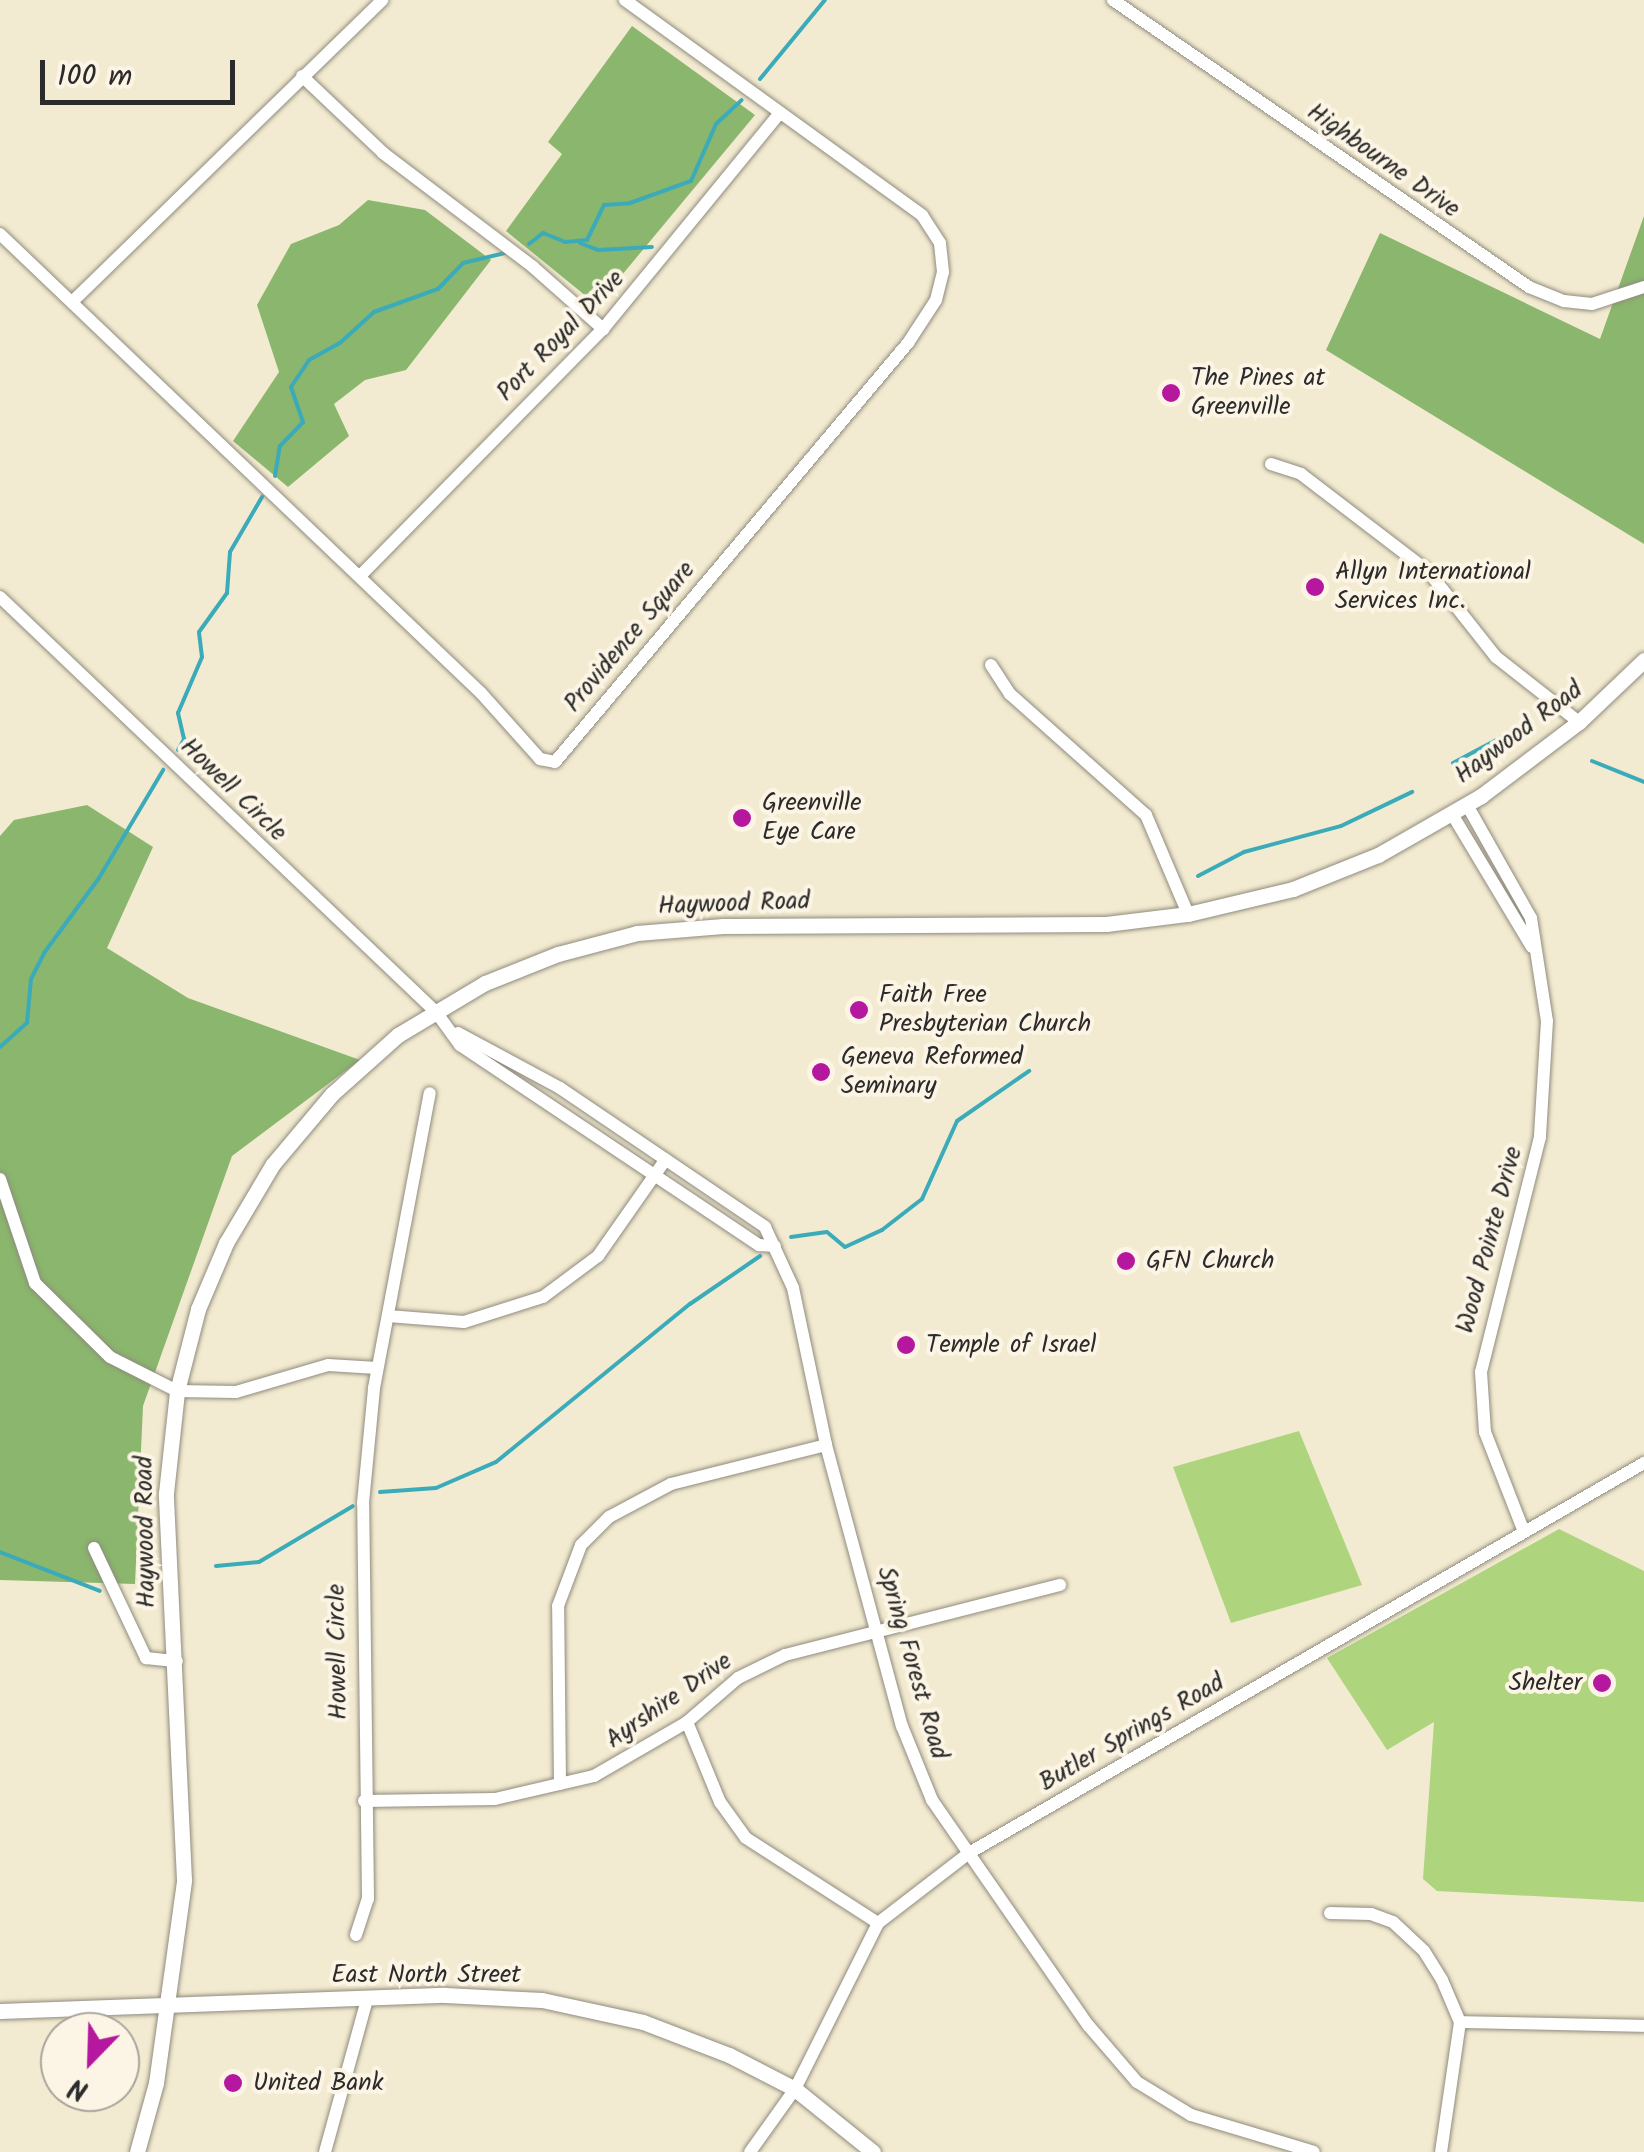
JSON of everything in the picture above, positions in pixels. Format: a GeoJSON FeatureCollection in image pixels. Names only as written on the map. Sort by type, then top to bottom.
{"type":"FeatureCollection","features":[{"type":"Feature","properties":{"kind":"main road","name":"Haywood Road"},"geometry":{"type":"LineString","coordinates":[[137,2152],[168,2004],[184,1880],[177,1662],[166,1492],[177,1391],[208,1282],[272,1164],[361,1066],[436,1012],[516,969],[637,934],[723,926],[1038,927],[1188,914],[1310,882],[1378,856],[1466,805],[1579,722],[1644,660]]}},
{"type":"Feature","properties":{"kind":"main road","name":"East North Street"},"geometry":{"type":"LineString","coordinates":[[0,2012],[490,1995],[592,2008],[692,2039],[796,2089],[873,2152]]}},
{"type":"Feature","properties":{"kind":"street"},"geometry":{"type":"LineString","coordinates":[[74,300],[382,0]]}},
{"type":"Feature","properties":{"kind":"street","name":"Providence Square"},"geometry":{"type":"LineString","coordinates":[[0,234],[74,300],[360,576],[540,759],[560,758],[908,344],[939,294],[943,254],[928,221],[625,0]]}},
{"type":"Feature","properties":{"kind":"street","name":"Highbourne Drive"},"geometry":{"type":"LineString","coordinates":[[1114,0],[1529,287],[1564,302],[1592,304],[1644,287]]}},
{"type":"Feature","properties":{"kind":"street"},"geometry":{"type":"LineString","coordinates":[[302,76],[384,152],[533,266],[602,329]]}},
{"type":"Feature","properties":{"kind":"street","name":"Port Royal Drive"},"geometry":{"type":"LineString","coordinates":[[360,576],[602,329],[780,114]]}},
{"type":"Feature","properties":{"kind":"street"},"geometry":{"type":"LineString","coordinates":[[1270,464],[1302,474],[1428,571],[1496,657],[1579,722]]}},
{"type":"Feature","properties":{"kind":"street","name":"Howell Circle"},"geometry":{"type":"LineString","coordinates":[[0,598],[436,1012]]}},
{"type":"Feature","properties":{"kind":"street"},"geometry":{"type":"LineString","coordinates":[[991,665],[1010,694],[1146,816],[1188,914]]}},
{"type":"Feature","properties":{"kind":"street","name":"Wood Pointe Drive"},"geometry":{"type":"LineString","coordinates":[[1466,805],[1531,918],[1549,1046],[1544,1111],[1480,1372],[1488,1441],[1524,1532]]}},
{"type":"Feature","properties":{"kind":"street","name":"Wood Pointe Drive"},"geometry":{"type":"LineString","coordinates":[[1452,814],[1536,954]]}},
{"type":"Feature","properties":{"kind":"street","name":"Spring Forest Road"},"geometry":{"type":"LineString","coordinates":[[436,1012],[458,1033],[511,1058],[750,1215],[775,1246],[793,1288],[826,1445],[918,1770],[969,1854],[1088,2025],[1137,2082],[1191,2116],[1314,2152]]}},
{"type":"Feature","properties":{"kind":"street","name":"Spring Forest Road"},"geometry":{"type":"LineString","coordinates":[[458,1033],[460,1044],[654,1176],[759,1245],[775,1246]]}},
{"type":"Feature","properties":{"kind":"street","name":"Howell Circle"},"geometry":{"type":"LineString","coordinates":[[356,1934],[368,1899],[360,1566],[378,1368],[430,1093]]}},
{"type":"Feature","properties":{"kind":"street"},"geometry":{"type":"LineString","coordinates":[[388,1316],[464,1322],[543,1298],[598,1256],[666,1159]]}},
{"type":"Feature","properties":{"kind":"street"},"geometry":{"type":"LineString","coordinates":[[0,1178],[36,1283],[110,1357],[177,1391],[236,1392],[328,1365],[378,1368]]}},
{"type":"Feature","properties":{"kind":"street"},"geometry":{"type":"LineString","coordinates":[[560,1784],[558,1606],[581,1546],[609,1517],[671,1484],[826,1445]]}},
{"type":"Feature","properties":{"kind":"street","name":"Butler Springs Road"},"geometry":{"type":"LineString","coordinates":[[750,2152],[796,2089],[878,1923],[969,1854],[1644,1463]]}},
{"type":"Feature","properties":{"kind":"street"},"geometry":{"type":"LineString","coordinates":[[94,1548],[146,1658],[177,1662]]}},
{"type":"Feature","properties":{"kind":"street","name":"Ayrshire Drive"},"geometry":{"type":"LineString","coordinates":[[364,1802],[495,1799],[612,1769],[687,1722],[723,1688],[767,1662],[1060,1584]]}},
{"type":"Feature","properties":{"kind":"street"},"geometry":{"type":"LineString","coordinates":[[687,1722],[720,1802],[746,1838],[878,1923]]}},
{"type":"Feature","properties":{"kind":"street"},"geometry":{"type":"LineString","coordinates":[[1330,1913],[1371,1914],[1409,1935],[1442,1980],[1460,2022],[1441,2152]]}},
{"type":"Feature","properties":{"kind":"street"},"geometry":{"type":"LineString","coordinates":[[324,2152],[367,1999]]}},
{"type":"Feature","properties":{"kind":"street"},"geometry":{"type":"LineString","coordinates":[[1460,2022],[1644,2026]]}},
{"type":"Feature","properties":{"kind":"green space"},"geometry":{"type":"Polygon","coordinates":[[[632,26],[755,115],[597,305],[506,231],[562,154],[548,142],[632,26]]]}},
{"type":"Feature","properties":{"kind":"green space"},"geometry":{"type":"Polygon","coordinates":[[[368,200],[425,210],[491,260],[406,370],[365,380],[334,404],[349,436],[288,487],[233,441],[279,372],[257,305],[291,244],[339,225],[368,200]]]}},
{"type":"Feature","properties":{"kind":"green space"},"geometry":{"type":"Polygon","coordinates":[[[1644,216],[1644,544],[1326,350],[1380,233],[1600,339],[1644,216]]]}},
{"type":"Feature","properties":{"kind":"green space"},"geometry":{"type":"Polygon","coordinates":[[[87,805],[153,847],[107,948],[188,998],[360,1060],[232,1156],[143,1406],[135,1584],[0,1580],[0,836],[14,820],[87,805]]]}},
{"type":"Feature","properties":{"kind":"green space"},"geometry":{"type":"Polygon","coordinates":[[[1299,1431],[1362,1585],[1231,1623],[1173,1467],[1299,1431]]]}},
{"type":"Feature","properties":{"kind":"green space"},"geometry":{"type":"Polygon","coordinates":[[[1559,1529],[1644,1571],[1644,1902],[1437,1891],[1423,1879],[1434,1722],[1387,1750],[1327,1658],[1559,1529]]]}},
{"type":"Feature","properties":{"kind":"waterway"},"geometry":{"type":"LineString","coordinates":[[760,79],[825,0]]}},
{"type":"Feature","properties":{"kind":"waterway"},"geometry":{"type":"LineString","coordinates":[[529,244],[543,233],[565,242],[587,240],[604,205],[630,203],[691,181],[716,124],[742,100]]}},
{"type":"Feature","properties":{"kind":"waterway"},"geometry":{"type":"LineString","coordinates":[[580,243],[598,250],[652,247]]}},
{"type":"Feature","properties":{"kind":"waterway"},"geometry":{"type":"LineString","coordinates":[[275,476],[280,446],[303,422],[291,387],[309,360],[340,343],[374,312],[438,289],[463,263],[505,253]]}},
{"type":"Feature","properties":{"kind":"waterway"},"geometry":{"type":"LineString","coordinates":[[178,750],[184,739],[178,713],[202,657],[199,632],[227,593],[230,552],[262,497]]}},
{"type":"Feature","properties":{"kind":"waterway"},"geometry":{"type":"LineString","coordinates":[[1453,763],[1511,732]]}},
{"type":"Feature","properties":{"kind":"waterway"},"geometry":{"type":"LineString","coordinates":[[1592,761],[1644,782]]}},
{"type":"Feature","properties":{"kind":"waterway"},"geometry":{"type":"LineString","coordinates":[[0,1047],[27,1023],[31,979],[44,953],[99,878],[163,770]]}},
{"type":"Feature","properties":{"kind":"waterway"},"geometry":{"type":"LineString","coordinates":[[1198,876],[1244,852],[1341,826],[1412,792]]}},
{"type":"Feature","properties":{"kind":"waterway"},"geometry":{"type":"LineString","coordinates":[[791,1237],[827,1232],[845,1247],[882,1230],[922,1199],[957,1121],[1029,1071]]}},
{"type":"Feature","properties":{"kind":"waterway"},"geometry":{"type":"LineString","coordinates":[[380,1492],[436,1488],[496,1462],[690,1304],[760,1256]]}},
{"type":"Feature","properties":{"kind":"waterway"},"geometry":{"type":"LineString","coordinates":[[216,1566],[259,1562],[353,1506]]}},
{"type":"Feature","properties":{"kind":"waterway"},"geometry":{"type":"LineString","coordinates":[[0,1552],[100,1591]]}},
{"type":"Feature","properties":{"kind":"place","name":"The Pines at Greenville"},"geometry":{"type":"Point","coordinates":[1171,393]}},
{"type":"Feature","properties":{"kind":"place","name":"Allyn International Services Inc."},"geometry":{"type":"Point","coordinates":[1315,587]}},
{"type":"Feature","properties":{"kind":"place","name":"Greenville Eye Care"},"geometry":{"type":"Point","coordinates":[742,818]}},
{"type":"Feature","properties":{"kind":"place","name":"Faith Free Presbyterian Church"},"geometry":{"type":"Point","coordinates":[859,1010]}},
{"type":"Feature","properties":{"kind":"place","name":"Geneva Reformed Seminary"},"geometry":{"type":"Point","coordinates":[821,1072]}},
{"type":"Feature","properties":{"kind":"place","name":"GFN Church"},"geometry":{"type":"Point","coordinates":[1126,1261]}},
{"type":"Feature","properties":{"kind":"place","name":"Temple of Israel"},"geometry":{"type":"Point","coordinates":[906,1345]}},
{"type":"Feature","properties":{"kind":"place","name":"Shelter"},"geometry":{"type":"Point","coordinates":[1602,1683]}},
{"type":"Feature","properties":{"kind":"place","name":"United Bank"},"geometry":{"type":"Point","coordinates":[233,2083]}}]}
